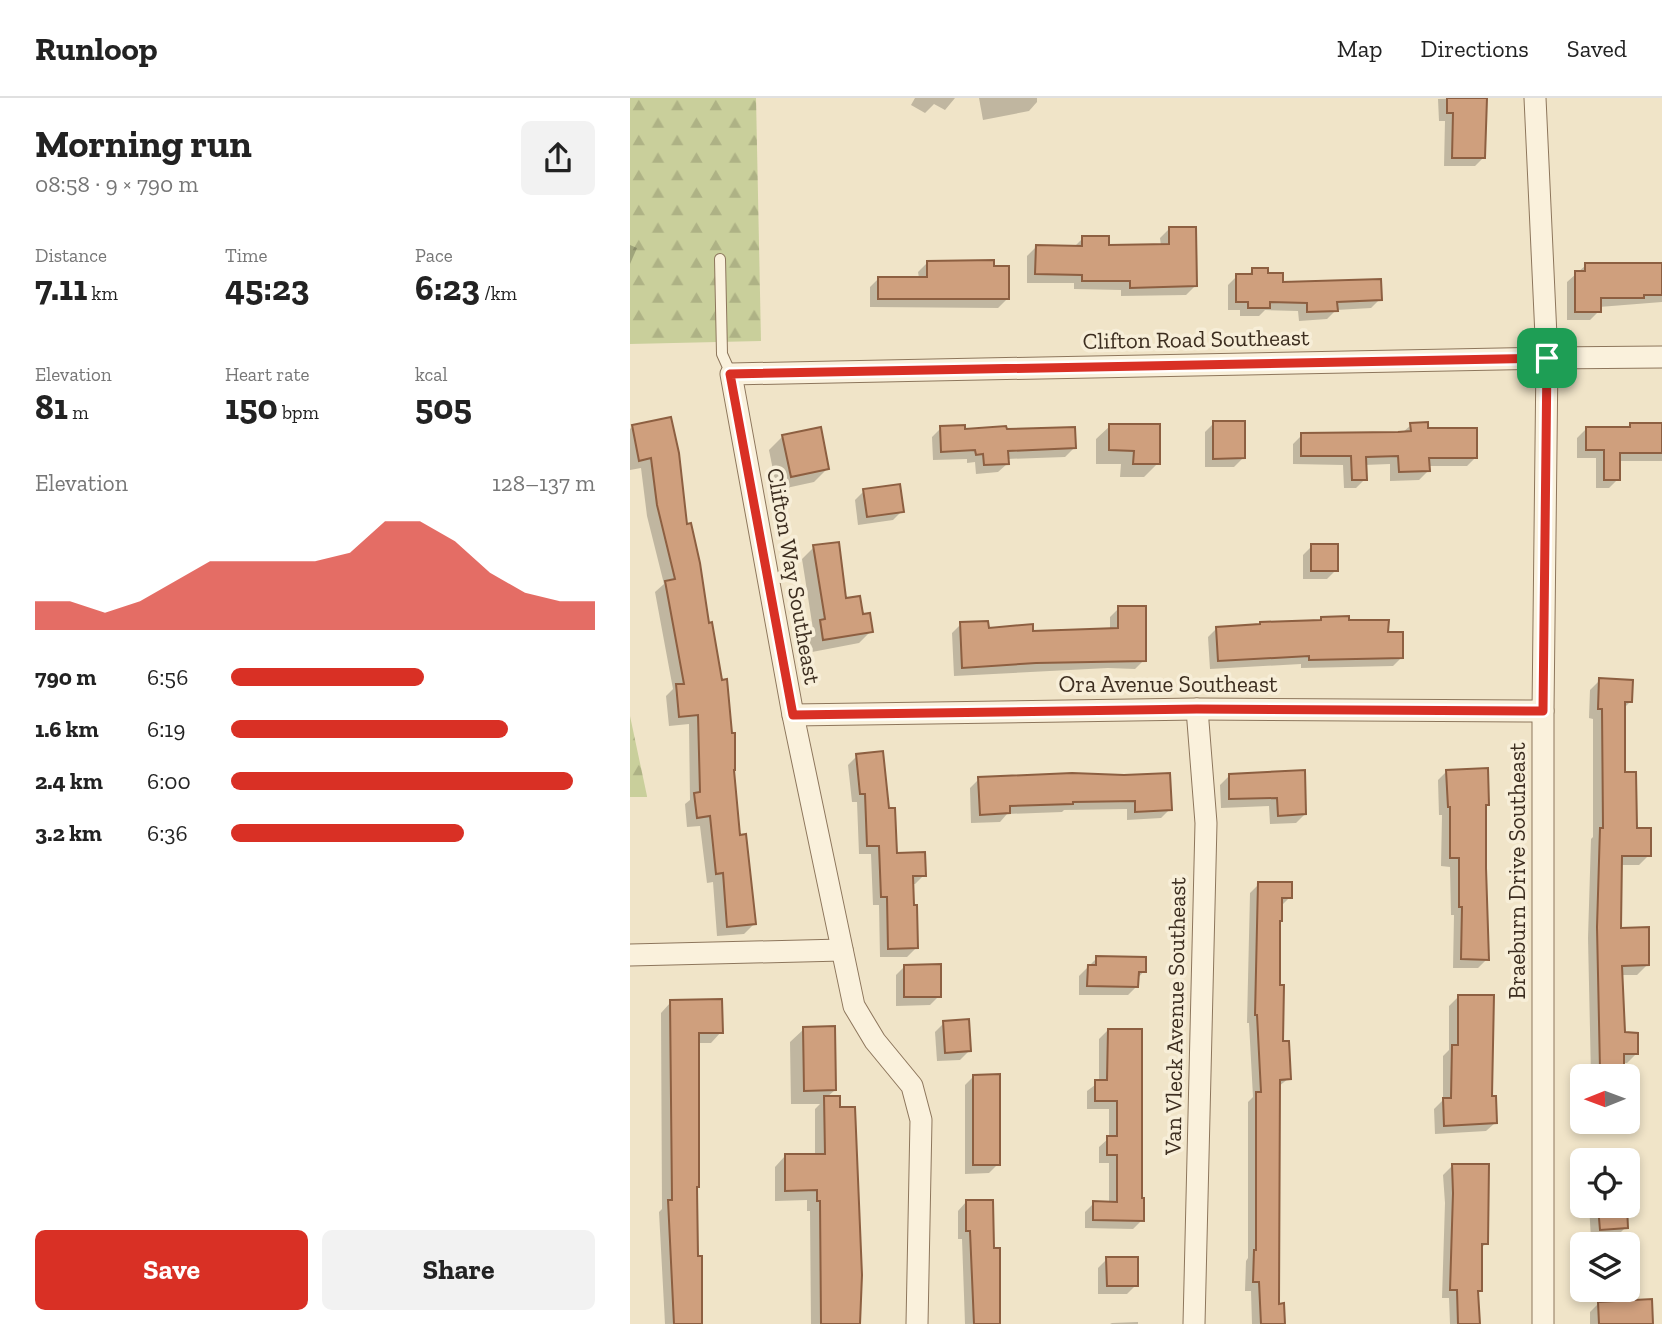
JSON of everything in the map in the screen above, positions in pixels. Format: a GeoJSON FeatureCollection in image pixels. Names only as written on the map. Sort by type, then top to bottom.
{"type":"FeatureCollection","features":[{"type":"Feature","properties":{"kind":"street","name":"Braeburn Drive Southeast"},"geometry":{"type":"LineString","coordinates":[[1535,98],[1547,358],[1543,711],[1543,1324]]}},
{"type":"Feature","properties":{"kind":"street","name":"Clifton Road Southeast"},"geometry":{"type":"LineString","coordinates":[[730,374],[1662,357]]}},
{"type":"Feature","properties":{"kind":"street","name":"Clifton Way Southeast"},"geometry":{"type":"LineString","coordinates":[[730,374],[793,715],[854,1006],[875,1041],[912,1086],[921,1120],[917,1324]]}},
{"type":"Feature","properties":{"kind":"street","name":"Ora Avenue Southeast"},"geometry":{"type":"LineString","coordinates":[[793,715],[1197,709],[1543,711]]}},
{"type":"Feature","properties":{"kind":"street","name":"Van Vleck Avenue Southeast"},"geometry":{"type":"LineString","coordinates":[[1194,1324],[1206,822],[1197,709]]}},
{"type":"Feature","properties":{"kind":"street"},"geometry":{"type":"LineString","coordinates":[[630,955],[842,950]]}},
{"type":"Feature","properties":{"kind":"lane"},"geometry":{"type":"LineString","coordinates":[[720,259],[722,354],[730,374]]}},
{"type":"Feature","properties":{"kind":"green space"},"geometry":{"type":"Polygon","coordinates":[[[630,98],[756,98],[761,341],[630,344],[630,98]]]}},
{"type":"Feature","properties":{"kind":"green space"},"geometry":{"type":"Polygon","coordinates":[[[630,716],[647,796],[647,797],[630,797],[630,716]]]}},
{"type":"Feature","properties":{"kind":"building"},"geometry":{"type":"Polygon","coordinates":[[[1447,98],[1487,98],[1485,158],[1452,158],[1453,113],[1447,113],[1447,98]]]}},
{"type":"Feature","properties":{"kind":"building"},"geometry":{"type":"Polygon","coordinates":[[[1169,227],[1196,227],[1197,286],[1130,288],[1130,281],[1082,281],[1082,275],[1035,274],[1036,245],[1082,246],[1082,236],[1109,236],[1109,245],[1169,244],[1169,227]]]}},
{"type":"Feature","properties":{"kind":"building"},"geometry":{"type":"Polygon","coordinates":[[[994,260],[994,266],[1009,266],[1009,299],[878,299],[878,277],[927,277],[927,261],[994,260]]]}},
{"type":"Feature","properties":{"kind":"building"},"geometry":{"type":"Polygon","coordinates":[[[1585,263],[1662,263],[1662,295],[1644,295],[1644,298],[1601,298],[1601,312],[1575,312],[1575,271],[1585,271],[1585,263]]]}},
{"type":"Feature","properties":{"kind":"building"},"geometry":{"type":"Polygon","coordinates":[[[1252,268],[1268,268],[1268,273],[1283,273],[1283,282],[1381,279],[1382,300],[1337,302],[1338,311],[1307,312],[1307,303],[1270,302],[1270,308],[1248,308],[1248,302],[1236,302],[1236,274],[1252,274],[1252,268]]]}},
{"type":"Feature","properties":{"kind":"building"},"geometry":{"type":"Polygon","coordinates":[[[671,417],[679,453],[687,524],[691,523],[700,563],[709,623],[712,622],[722,680],[727,679],[732,733],[735,733],[734,770],[740,835],[746,834],[756,924],[727,927],[723,873],[716,874],[710,816],[697,818],[694,793],[700,792],[698,715],[679,717],[676,684],[684,684],[665,581],[675,579],[657,505],[651,458],[639,461],[632,425],[671,417]]]}},
{"type":"Feature","properties":{"kind":"building"},"geometry":{"type":"Polygon","coordinates":[[[1213,421],[1245,421],[1245,458],[1213,459],[1213,421]]]}},
{"type":"Feature","properties":{"kind":"building"},"geometry":{"type":"Polygon","coordinates":[[[1428,422],[1428,428],[1477,428],[1477,458],[1429,458],[1430,471],[1399,472],[1398,456],[1366,457],[1367,480],[1352,480],[1351,456],[1301,456],[1301,433],[1411,431],[1410,423],[1428,422]]]}},
{"type":"Feature","properties":{"kind":"building"},"geometry":{"type":"Polygon","coordinates":[[[1630,423],[1662,423],[1662,453],[1620,453],[1620,480],[1604,480],[1604,450],[1586,450],[1586,427],[1630,427],[1630,423]]]}},
{"type":"Feature","properties":{"kind":"building"},"geometry":{"type":"Polygon","coordinates":[[[1109,424],[1160,424],[1160,464],[1133,464],[1134,451],[1109,450],[1109,424]]]}},
{"type":"Feature","properties":{"kind":"building"},"geometry":{"type":"Polygon","coordinates":[[[965,425],[965,429],[1006,426],[1007,429],[1075,427],[1076,448],[1008,451],[1009,464],[984,465],[983,454],[976,455],[975,450],[941,452],[940,426],[965,425]]]}},
{"type":"Feature","properties":{"kind":"building"},"geometry":{"type":"Polygon","coordinates":[[[821,427],[829,469],[791,477],[782,435],[821,427]]]}},
{"type":"Feature","properties":{"kind":"building"},"geometry":{"type":"Polygon","coordinates":[[[900,484],[904,512],[867,517],[863,489],[900,484]]]}},
{"type":"Feature","properties":{"kind":"building"},"geometry":{"type":"Polygon","coordinates":[[[839,542],[846,598],[860,596],[863,614],[870,613],[873,632],[823,640],[820,620],[825,619],[813,545],[839,542]]]}},
{"type":"Feature","properties":{"kind":"building"},"geometry":{"type":"Polygon","coordinates":[[[1311,544],[1338,544],[1338,571],[1311,571],[1311,544]]]}},
{"type":"Feature","properties":{"kind":"building"},"geometry":{"type":"Polygon","coordinates":[[[1118,606],[1146,606],[1146,661],[1036,663],[962,668],[960,622],[988,621],[989,628],[1033,624],[1033,631],[1118,628],[1118,606]]]}},
{"type":"Feature","properties":{"kind":"building"},"geometry":{"type":"Polygon","coordinates":[[[1349,616],[1349,620],[1389,620],[1388,632],[1403,632],[1403,658],[1309,660],[1309,656],[1218,661],[1216,627],[1349,616]]]}},
{"type":"Feature","properties":{"kind":"building"},"geometry":{"type":"Polygon","coordinates":[[[1599,678],[1633,680],[1632,702],[1625,702],[1625,772],[1636,772],[1637,828],[1651,828],[1651,856],[1622,856],[1621,928],[1649,927],[1649,965],[1622,966],[1625,1032],[1638,1033],[1638,1054],[1624,1054],[1624,1064],[1600,1064],[1597,927],[1600,828],[1603,828],[1602,709],[1598,709],[1599,678]]]}},
{"type":"Feature","properties":{"kind":"building"},"geometry":{"type":"Polygon","coordinates":[[[883,751],[889,808],[895,808],[897,853],[925,852],[926,876],[913,876],[918,948],[888,949],[887,897],[881,897],[879,846],[867,846],[865,794],[860,794],[856,754],[883,751]]]}},
{"type":"Feature","properties":{"kind":"building"},"geometry":{"type":"Polygon","coordinates":[[[1488,768],[1486,868],[1489,960],[1461,959],[1459,858],[1450,858],[1450,807],[1446,770],[1488,768]]]}},
{"type":"Feature","properties":{"kind":"building"},"geometry":{"type":"Polygon","coordinates":[[[1305,770],[1306,814],[1278,816],[1277,798],[1229,799],[1229,774],[1305,770]]]}},
{"type":"Feature","properties":{"kind":"building"},"geometry":{"type":"Polygon","coordinates":[[[1170,773],[1172,810],[1135,812],[1135,801],[1073,802],[1010,806],[1010,813],[980,815],[978,777],[1170,773]]]}},
{"type":"Feature","properties":{"kind":"building"},"geometry":{"type":"Polygon","coordinates":[[[1258,882],[1292,882],[1292,898],[1282,898],[1280,921],[1280,985],[1284,985],[1283,1041],[1289,1041],[1291,1079],[1280,1080],[1279,1304],[1284,1303],[1285,1324],[1261,1324],[1259,1282],[1253,1282],[1256,1250],[1256,1092],[1261,1092],[1255,1015],[1258,882]]]}},
{"type":"Feature","properties":{"kind":"building"},"geometry":{"type":"Polygon","coordinates":[[[1096,956],[1146,957],[1146,972],[1139,972],[1138,987],[1087,986],[1088,965],[1096,965],[1096,956]]]}},
{"type":"Feature","properties":{"kind":"building"},"geometry":{"type":"Polygon","coordinates":[[[941,964],[941,997],[904,997],[904,965],[941,964]]]}},
{"type":"Feature","properties":{"kind":"building"},"geometry":{"type":"Polygon","coordinates":[[[1458,995],[1494,995],[1492,1096],[1496,1096],[1497,1123],[1444,1126],[1443,1098],[1451,1098],[1452,1045],[1458,1045],[1458,995]]]}},
{"type":"Feature","properties":{"kind":"building"},"geometry":{"type":"Polygon","coordinates":[[[722,999],[723,1033],[699,1033],[697,1187],[698,1256],[702,1256],[702,1324],[674,1324],[668,1200],[672,1200],[670,1000],[722,999]]]}},
{"type":"Feature","properties":{"kind":"building"},"geometry":{"type":"Polygon","coordinates":[[[969,1019],[971,1051],[945,1053],[943,1021],[969,1019]]]}},
{"type":"Feature","properties":{"kind":"building"},"geometry":{"type":"Polygon","coordinates":[[[835,1026],[836,1090],[804,1091],[803,1027],[835,1026]]]}},
{"type":"Feature","properties":{"kind":"building"},"geometry":{"type":"Polygon","coordinates":[[[1108,1029],[1142,1029],[1144,1221],[1093,1220],[1093,1201],[1117,1202],[1117,1155],[1107,1155],[1107,1136],[1117,1136],[1117,1101],[1095,1101],[1095,1080],[1107,1080],[1108,1029]]]}},
{"type":"Feature","properties":{"kind":"building"},"geometry":{"type":"Polygon","coordinates":[[[1000,1074],[1000,1165],[973,1165],[973,1075],[1000,1074]]]}},
{"type":"Feature","properties":{"kind":"building"},"geometry":{"type":"Polygon","coordinates":[[[824,1096],[840,1096],[840,1107],[855,1107],[862,1275],[860,1324],[821,1324],[820,1201],[817,1201],[817,1190],[785,1191],[785,1154],[825,1154],[824,1096]]]}},
{"type":"Feature","properties":{"kind":"building"},"geometry":{"type":"Polygon","coordinates":[[[1452,1164],[1489,1164],[1488,1244],[1482,1244],[1482,1291],[1478,1291],[1480,1324],[1458,1324],[1457,1290],[1450,1290],[1452,1164]]]}},
{"type":"Feature","properties":{"kind":"building"},"geometry":{"type":"Polygon","coordinates":[[[966,1200],[993,1200],[994,1248],[1000,1248],[1000,1324],[974,1324],[966,1200]]]}},
{"type":"Feature","properties":{"kind":"building"},"geometry":{"type":"Polygon","coordinates":[[[1599,1218],[1628,1218],[1628,1228],[1600,1230],[1599,1218]]]}},
{"type":"Feature","properties":{"kind":"building"},"geometry":{"type":"Polygon","coordinates":[[[1106,1257],[1138,1257],[1138,1286],[1107,1286],[1106,1257]]]}},
{"type":"Feature","properties":{"kind":"building"},"geometry":{"type":"Polygon","coordinates":[[[1652,1299],[1653,1324],[1599,1324],[1598,1302],[1640,1302],[1640,1300],[1652,1299]]]}},
{"type":"Feature","properties":{"kind":"route"},"geometry":{"type":"LineString","coordinates":[[1547,358],[1543,711],[1197,709],[793,715],[730,374],[1547,358]]}}]}
